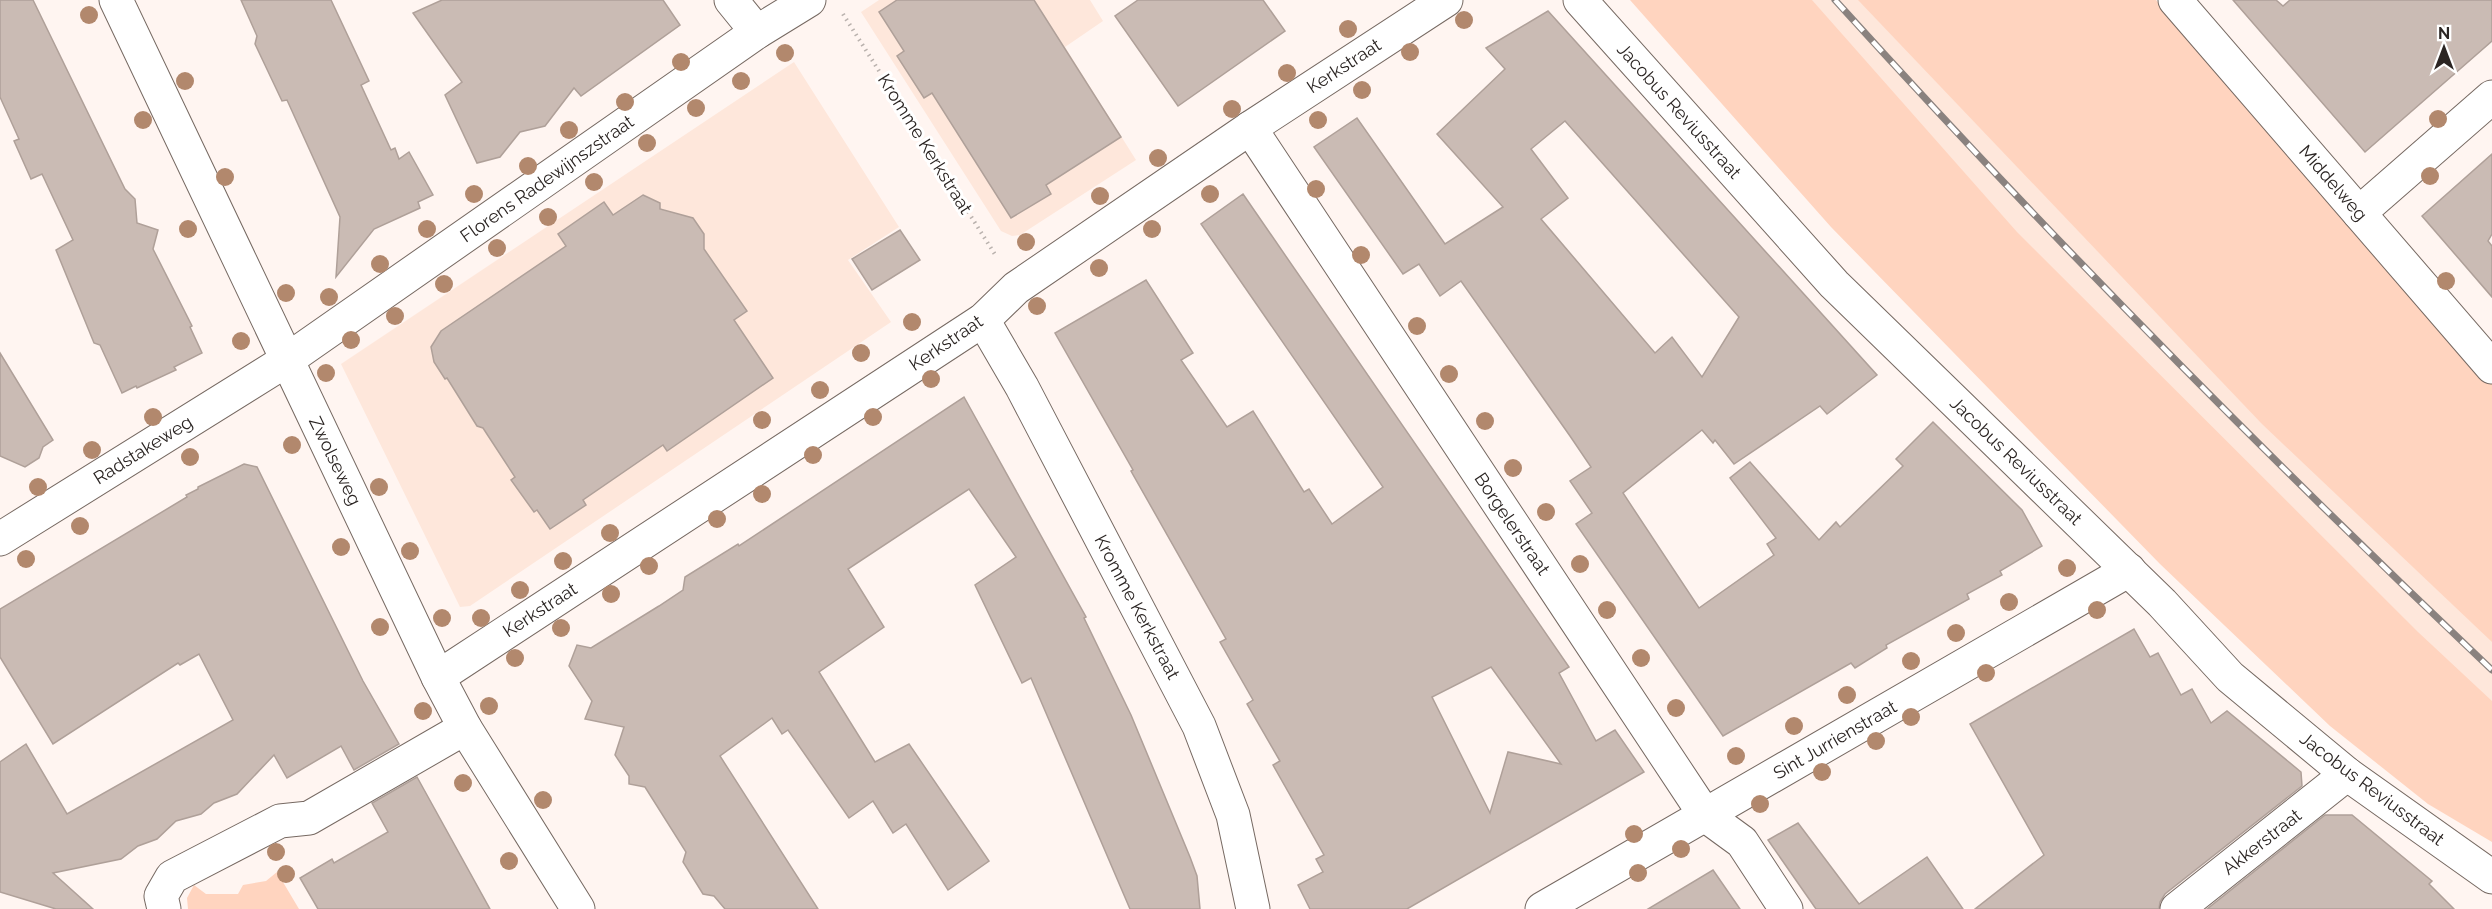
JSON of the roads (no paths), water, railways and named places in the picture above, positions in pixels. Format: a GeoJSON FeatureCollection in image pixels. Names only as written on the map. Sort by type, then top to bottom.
{"type":"FeatureCollection","features":[{"type":"Feature","properties":{"kind":"street","name":"Zwolseweg"},"geometry":{"type":"LineString","coordinates":[[116,0],[438,677],[465,728],[578,909]]}},
{"type":"Feature","properties":{"kind":"street"},"geometry":{"type":"LineString","coordinates":[[731,0],[757,32]]}},
{"type":"Feature","properties":{"kind":"street","name":"Florens Radewijnszstraat"},"geometry":{"type":"LineString","coordinates":[[287,360],[757,32],[809,0]]}},
{"type":"Feature","properties":{"kind":"street","name":"Kerkstraat"},"geometry":{"type":"LineString","coordinates":[[438,677],[983,320],[1016,288],[1250,128],[1446,0]]}},
{"type":"Feature","properties":{"kind":"street","name":"Jacobus Reviusstraat"},"geometry":{"type":"LineString","coordinates":[[1580,0],[1834,284],[2129,570],[2230,678],[2347,774],[2492,877]]}},
{"type":"Feature","properties":{"kind":"street","name":"Middelweg"},"geometry":{"type":"LineString","coordinates":[[2175,0],[2492,367]]}},
{"type":"Feature","properties":{"kind":"street"},"geometry":{"type":"LineString","coordinates":[[2359,213],[2492,97]]}},
{"type":"Feature","properties":{"kind":"street","name":"Borgelerstraat"},"geometry":{"type":"LineString","coordinates":[[1250,128],[1705,815],[1742,842],[1786,909]]}},
{"type":"Feature","properties":{"kind":"street","name":"Kromme Kerkstraat"},"geometry":{"type":"LineString","coordinates":[[983,320],[1022,387],[1199,726],[1233,815],[1252,909]]}},
{"type":"Feature","properties":{"kind":"street","name":"Radstakeweg"},"geometry":{"type":"LineString","coordinates":[[0,539],[287,360]]}},
{"type":"Feature","properties":{"kind":"street","name":"Sint Jurrienstraat"},"geometry":{"type":"LineString","coordinates":[[1542,909],[2129,570]]}},
{"type":"Feature","properties":{"kind":"street"},"geometry":{"type":"LineString","coordinates":[[164,909],[161,896],[172,877],[280,821],[309,818],[465,728]]}},
{"type":"Feature","properties":{"kind":"street","name":"Akkerstraat"},"geometry":{"type":"LineString","coordinates":[[2177,909],[2347,774]]}},
{"type":"Feature","properties":{"kind":"railway"},"geometry":{"type":"LineString","coordinates":[[1835,0],[1994,172],[2157,341],[2323,507],[2492,670]]}}]}
